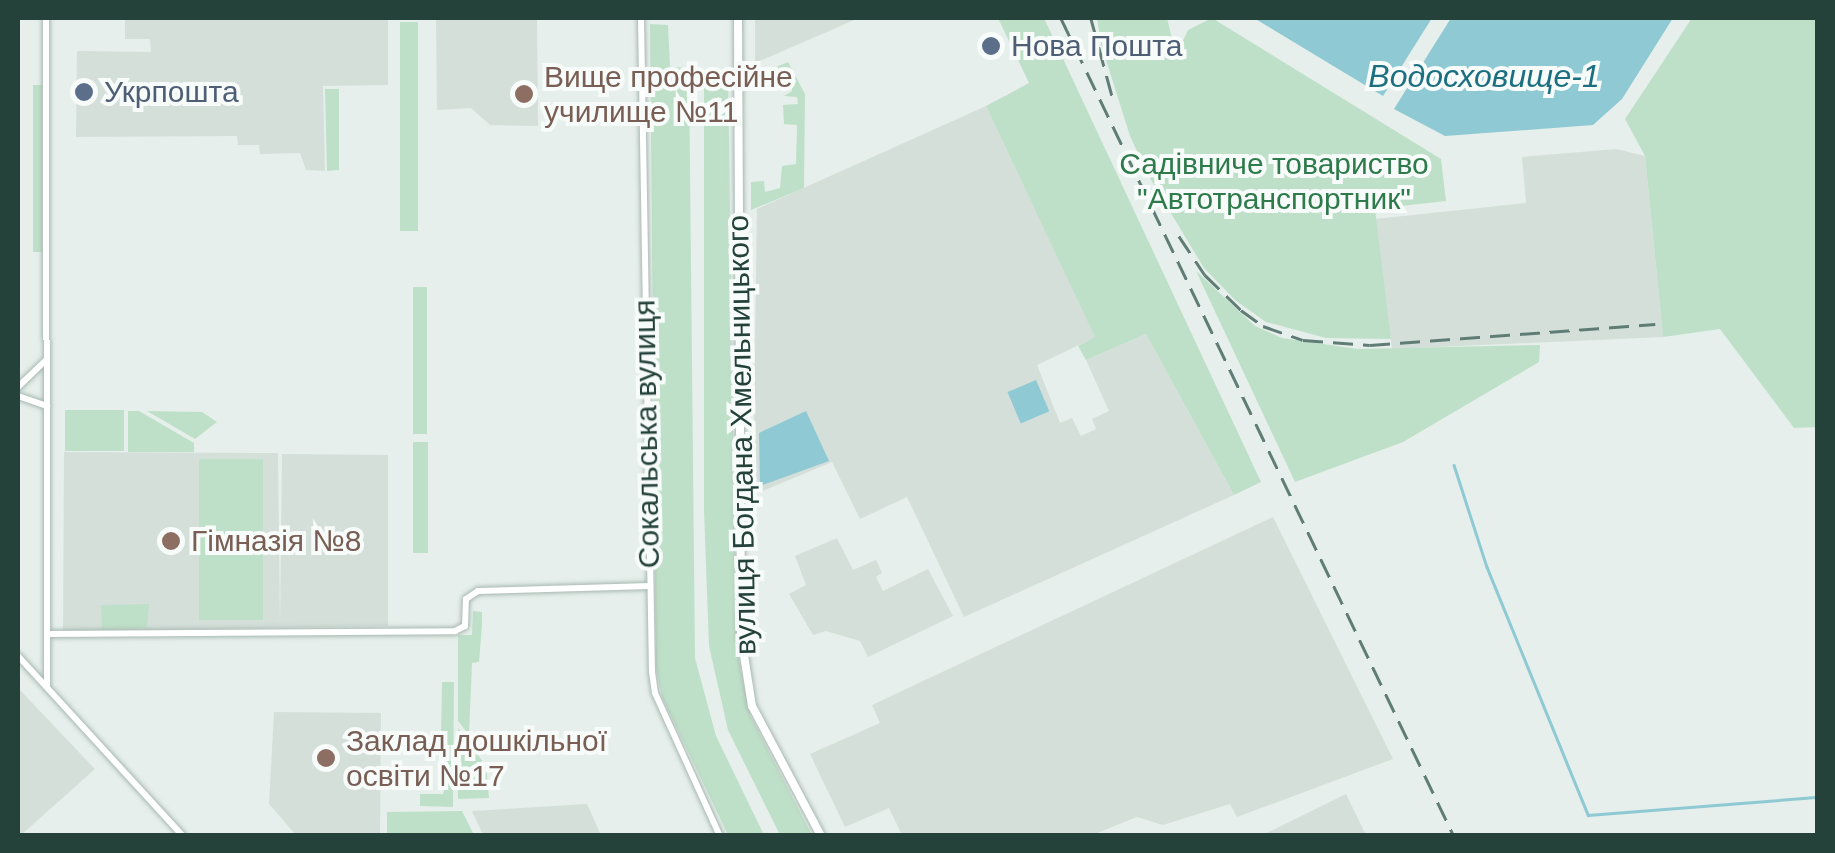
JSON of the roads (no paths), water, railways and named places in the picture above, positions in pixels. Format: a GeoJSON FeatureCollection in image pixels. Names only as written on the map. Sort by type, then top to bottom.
{"type":"FeatureCollection","features":[{"type":"Feature","properties":{"kind":"street"},"geometry":{"type":"LineString","coordinates":[[46,18],[47,686]]}},
{"type":"Feature","properties":{"kind":"street","name":"Сокальська вулиця"},"geometry":{"type":"LineString","coordinates":[[641,18],[655,692],[720,836]]}},
{"type":"Feature","properties":{"kind":"street","name":"вулиця Богдана Хмельницького"},"geometry":{"type":"LineString","coordinates":[[738,18],[741,636],[752,706],[821,836]]}},
{"type":"Feature","properties":{"kind":"street"},"geometry":{"type":"LineString","coordinates":[[18,388],[46,360]]}},
{"type":"Feature","properties":{"kind":"street"},"geometry":{"type":"LineString","coordinates":[[18,396],[47,406]]}},
{"type":"Feature","properties":{"kind":"street"},"geometry":{"type":"LineString","coordinates":[[48,634],[455,631],[465,626],[466,599],[478,592],[650,586]]}},
{"type":"Feature","properties":{"kind":"street"},"geometry":{"type":"LineString","coordinates":[[18,656],[183,836]]}},
{"type":"Feature","properties":{"kind":"water"},"geometry":{"type":"Polygon","coordinates":[[[1254,18],[1432,18],[1383,96],[1254,18]]]}},
{"type":"Feature","properties":{"kind":"water","name":"Водосховище-1"},"geometry":{"type":"Polygon","coordinates":[[[1451,18],[1673,18],[1622,99],[1593,125],[1445,136],[1394,109],[1451,18]]]}},
{"type":"Feature","properties":{"kind":"water"},"geometry":{"type":"Polygon","coordinates":[[[1036,380],[1049,411],[1021,423],[1007,392],[1036,380]]]}},
{"type":"Feature","properties":{"kind":"water"},"geometry":{"type":"Polygon","coordinates":[[[806,411],[829,461],[760,486],[759,433],[806,411]]]}},
{"type":"Feature","properties":{"kind":"waterway"},"geometry":{"type":"LineString","coordinates":[[1454,465],[1487,567],[1588,815],[1818,797]]}},
{"type":"Feature","properties":{"kind":"railway"},"geometry":{"type":"LineString","coordinates":[[1061,18],[1454,836]]}},
{"type":"Feature","properties":{"kind":"railway"},"geometry":{"type":"LineString","coordinates":[[1091,18],[1113,99]]}},
{"type":"Feature","properties":{"kind":"railway"},"geometry":{"type":"LineString","coordinates":[[1179,236],[1205,275],[1241,310],[1263,326],[1303,340],[1370,345],[1655,324]]}},
{"type":"Feature","properties":{"kind":"place","name":"Нова Пошта"},"geometry":{"type":"Point","coordinates":[991,46]}},
{"type":"Feature","properties":{"kind":"place","name":"Укрпошта"},"geometry":{"type":"Point","coordinates":[84,92]}},
{"type":"Feature","properties":{"kind":"place","name":"Вище професійне училище №11"},"geometry":{"type":"Point","coordinates":[524,94]}},
{"type":"Feature","properties":{"kind":"place","name":"Гімназія №8"},"geometry":{"type":"Point","coordinates":[171,541]}},
{"type":"Feature","properties":{"kind":"place","name":"Заклад дошкільної освіти №17"},"geometry":{"type":"Point","coordinates":[326,758]}},
{"type":"Feature","properties":{"kind":"park label","name":"Садівниче товариство \"Автотранспортник\""},"geometry":{"type":"Point","coordinates":[1274,181]}}]}
